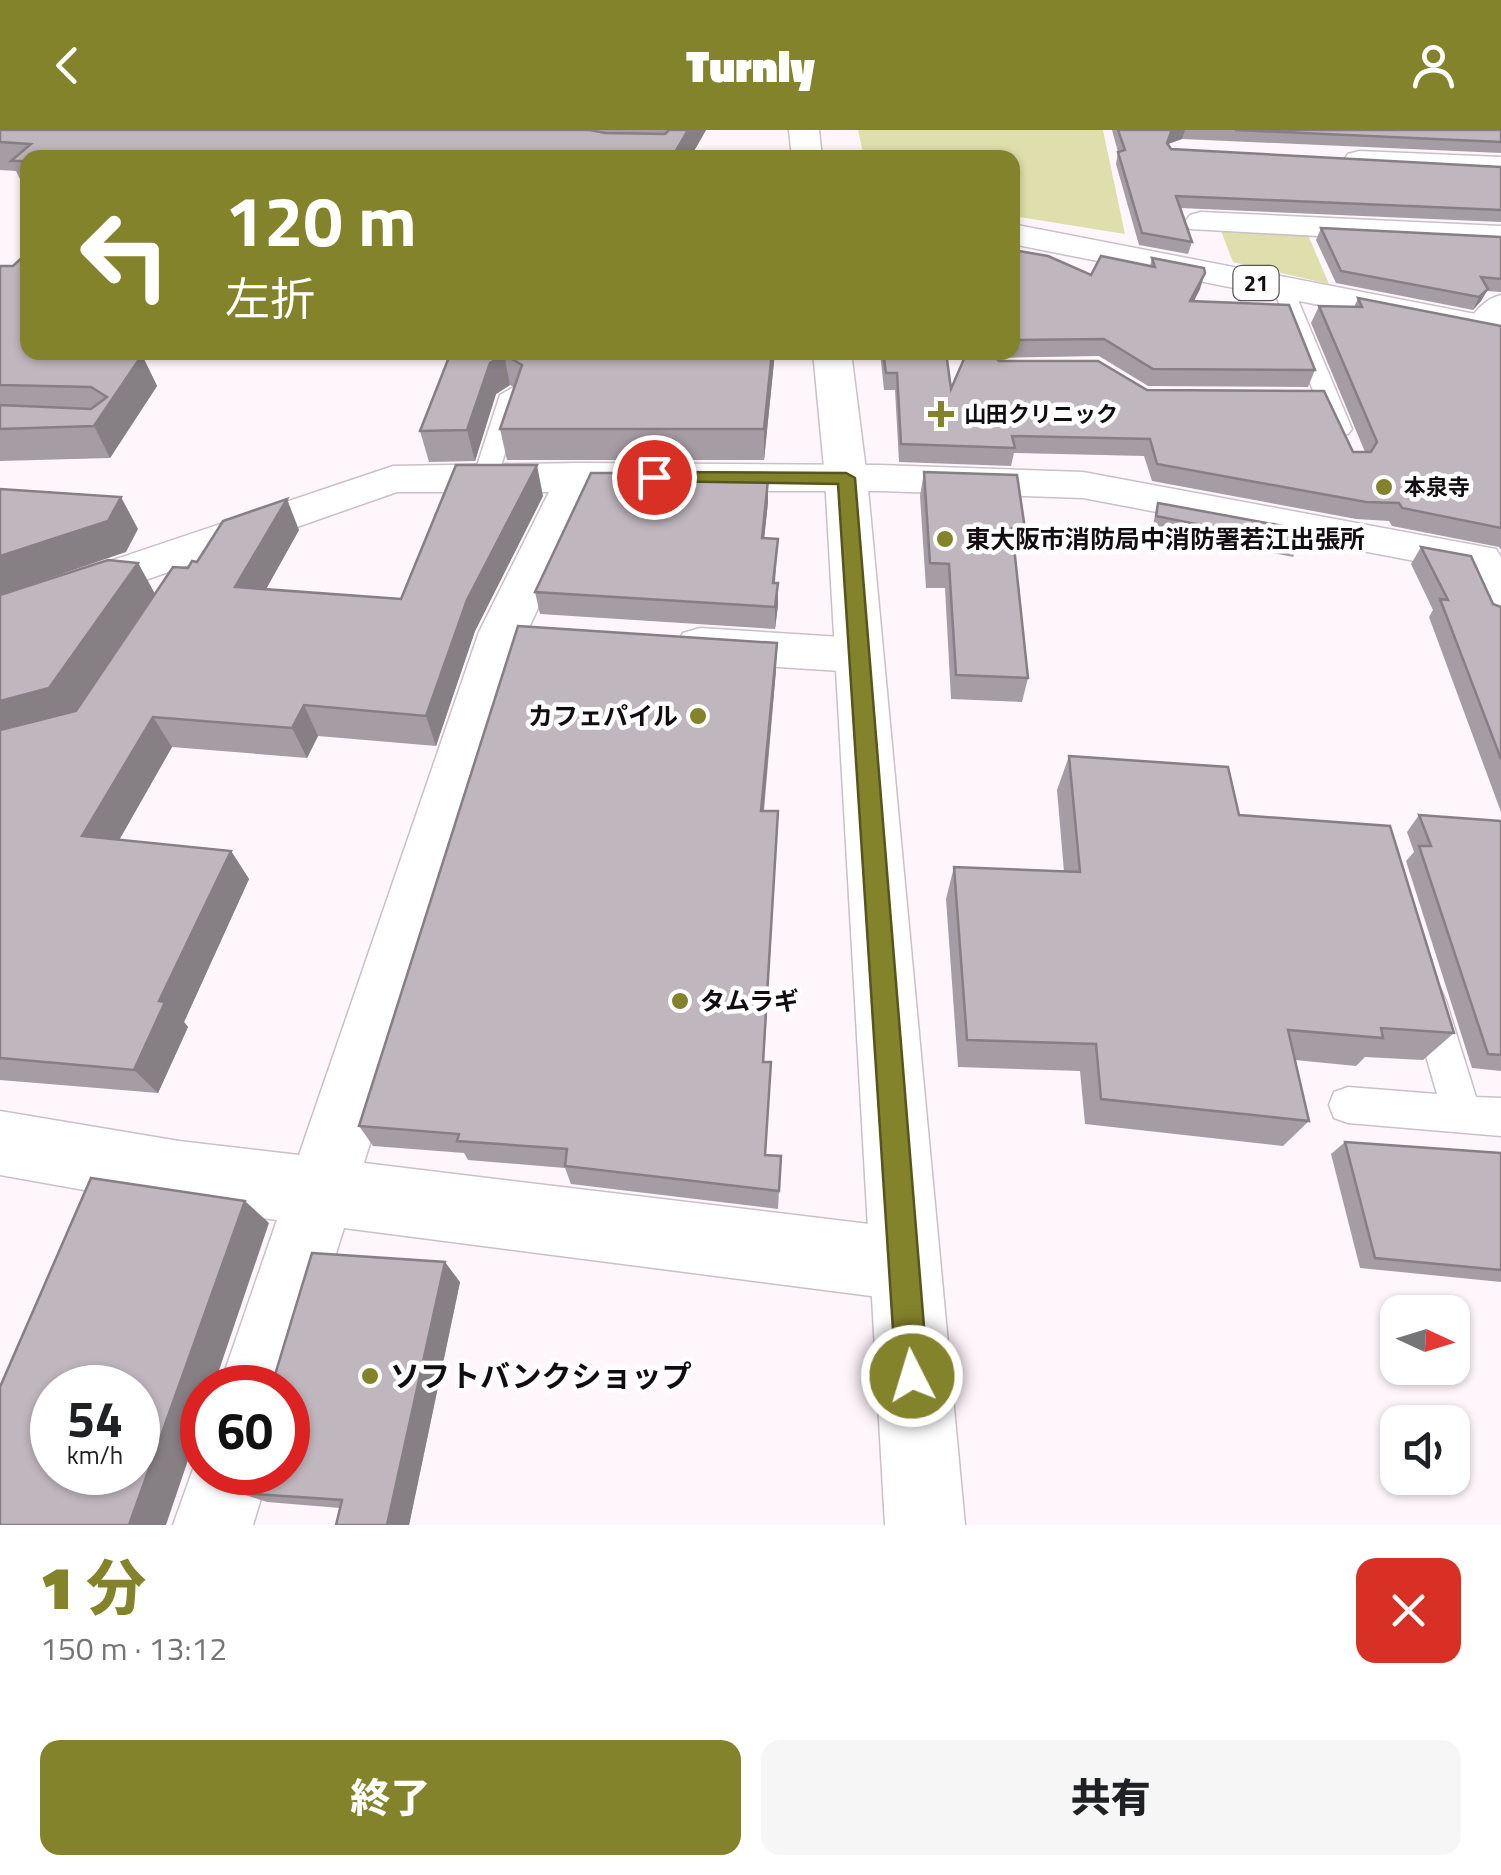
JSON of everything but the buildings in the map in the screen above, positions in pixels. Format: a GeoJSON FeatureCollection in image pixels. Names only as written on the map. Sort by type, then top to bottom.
{"type":"FeatureCollection","features":[{"type":"Feature","properties":{"kind":"street"},"geometry":{"type":"LineString","coordinates":[[1421,130],[1442,164]]}},
{"type":"Feature","properties":{"kind":"street"},"geometry":{"type":"LineString","coordinates":[[1330,158],[1499,168]]}},
{"type":"Feature","properties":{"kind":"street"},"geometry":{"type":"LineString","coordinates":[[1192,187],[1216,276]]}},
{"type":"Feature","properties":{"kind":"street"},"geometry":{"type":"LineString","coordinates":[[1201,222],[1501,236]]}},
{"type":"Feature","properties":{"kind":"street","name":"21"},"geometry":{"type":"LineString","coordinates":[[1020,236],[1216,276],[1495,321]]}},
{"type":"Feature","properties":{"kind":"street"},"geometry":{"type":"LineString","coordinates":[[833,360],[846,478],[902,1264],[925,1525]]}},
{"type":"Feature","properties":{"kind":"street"},"geometry":{"type":"LineString","coordinates":[[263,1365],[318,1191],[578,476]]}},
{"type":"Feature","properties":{"kind":"street"},"geometry":{"type":"LineString","coordinates":[[0,615],[197,560],[394,480],[578,476],[1083,485],[1490,560],[1501,609]]}},
{"type":"Feature","properties":{"kind":"street"},"geometry":{"type":"LineString","coordinates":[[660,642],[858,656]]}},
{"type":"Feature","properties":{"kind":"street"},"geometry":{"type":"LineString","coordinates":[[0,1144],[179,1174],[902,1264]]}},
{"type":"Feature","properties":{"kind":"street"},"geometry":{"type":"LineString","coordinates":[[213,1525],[223,1495]]}},
{"type":"Feature","properties":{"kind":"lane"},"geometry":{"type":"LineString","coordinates":[[1283,288],[1318,398],[1346,446]]}},
{"type":"Feature","properties":{"kind":"lane"},"geometry":{"type":"LineString","coordinates":[[485,478],[512,395]]}},
{"type":"Feature","properties":{"kind":"lane"},"geometry":{"type":"LineString","coordinates":[[1417,965],[1462,1114]]}},
{"type":"Feature","properties":{"kind":"lane"},"geometry":{"type":"LineString","coordinates":[[1348,1105],[1501,1118]]}},
{"type":"Feature","properties":{"kind":"green space"},"geometry":{"type":"Polygon","coordinates":[[[858,130],[1103,130],[1125,234],[1020,217],[1020,150],[862,150],[858,130]]]}},
{"type":"Feature","properties":{"kind":"green space"},"geometry":{"type":"Polygon","coordinates":[[[1221,231],[1308,235],[1329,284],[1233,262],[1221,231]]]}},
{"type":"Feature","properties":{"kind":"place","name":"山田クリニック"},"geometry":{"type":"Point","coordinates":[941,414]}},
{"type":"Feature","properties":{"kind":"place","name":"本泉寺"},"geometry":{"type":"Point","coordinates":[1384,487]}},
{"type":"Feature","properties":{"kind":"place","name":"東大阪市消防局中消防署若江出張所"},"geometry":{"type":"Point","coordinates":[945,539]}},
{"type":"Feature","properties":{"kind":"place","name":"カフェパイル"},"geometry":{"type":"Point","coordinates":[698,716]}},
{"type":"Feature","properties":{"kind":"place","name":"タムラギ"},"geometry":{"type":"Point","coordinates":[680,1001]}},
{"type":"Feature","properties":{"kind":"place","name":"ソフトバンクショップ"},"geometry":{"type":"Point","coordinates":[370,1376]}},
{"type":"Feature","properties":{"kind":"route"},"geometry":{"type":"LineString","coordinates":[[654,477],[846,478],[912,1376]]}}]}
